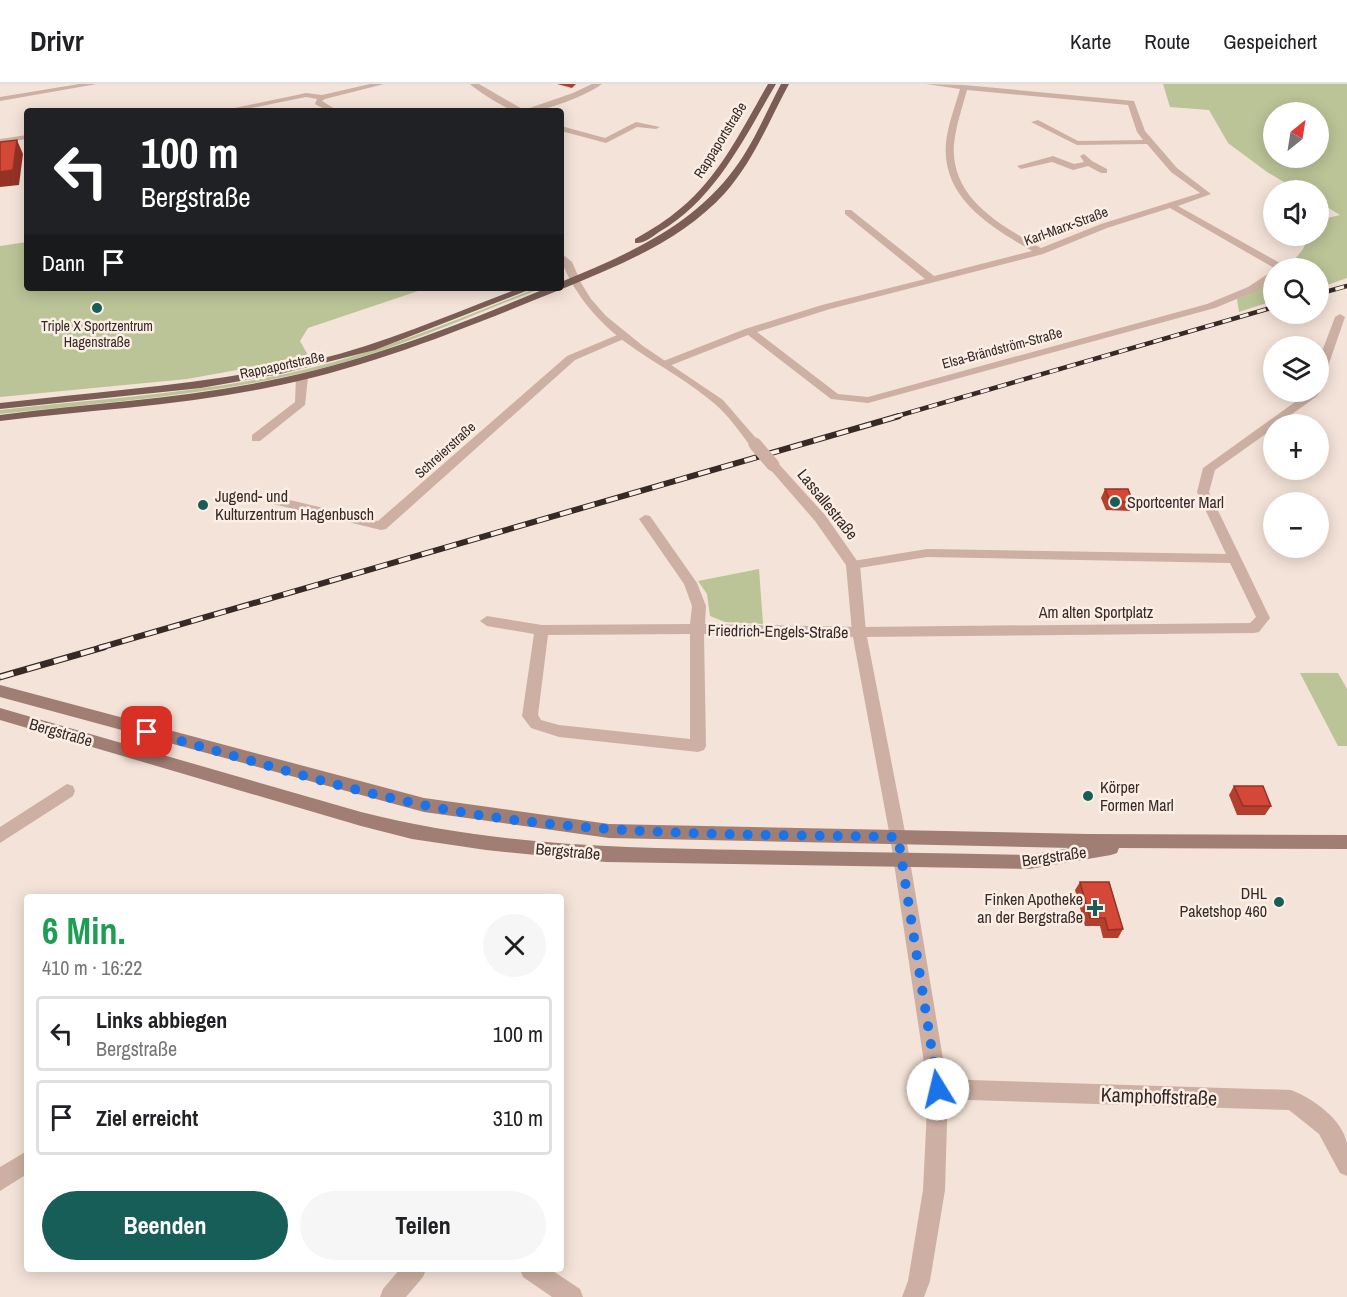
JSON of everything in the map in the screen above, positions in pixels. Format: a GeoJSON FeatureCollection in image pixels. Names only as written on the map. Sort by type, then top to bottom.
{"type":"FeatureCollection","features":[{"type":"Feature","properties":{"kind":"main road","name":"Rappaportstraße"},"geometry":{"type":"LineString","coordinates":[[564,284],[647,236],[696,201],[716,179],[772,84]]}},
{"type":"Feature","properties":{"kind":"main road","name":"Rappaportstraße"},"geometry":{"type":"LineString","coordinates":[[564,276],[602,270],[665,238],[710,204],[740,168],[785,84]]}},
{"type":"Feature","properties":{"kind":"main road","name":"Rappaportstraße"},"geometry":{"type":"LineString","coordinates":[[0,406],[224,381],[320,362],[380,345],[522,291]]}},
{"type":"Feature","properties":{"kind":"main road","name":"Rappaportstraße"},"geometry":{"type":"LineString","coordinates":[[0,418],[220,392],[302,378],[408,346],[548,291]]}},
{"type":"Feature","properties":{"kind":"main road","name":"Bergstraße"},"geometry":{"type":"LineString","coordinates":[[0,691],[424,805],[609,831],[1152,841],[1347,842]]}},
{"type":"Feature","properties":{"kind":"main road","name":"Bergstraße"},"geometry":{"type":"LineString","coordinates":[[0,714],[361,819],[412,831],[486,843],[606,855],[901,861],[1029,861],[1152,841]]}},
{"type":"Feature","properties":{"kind":"street"},"geometry":{"type":"LineString","coordinates":[[0,99],[93,84]]}},
{"type":"Feature","properties":{"kind":"street"},"geometry":{"type":"LineString","coordinates":[[240,108],[306,96],[322,97],[380,84]]}},
{"type":"Feature","properties":{"kind":"street"},"geometry":{"type":"LineString","coordinates":[[474,84],[515,108]]}},
{"type":"Feature","properties":{"kind":"street"},"geometry":{"type":"LineString","coordinates":[[536,108],[576,95],[598,84]]}},
{"type":"Feature","properties":{"kind":"street"},"geometry":{"type":"LineString","coordinates":[[930,84],[1131,103],[1141,132],[1150,142]]}},
{"type":"Feature","properties":{"kind":"street"},"geometry":{"type":"LineString","coordinates":[[964,87],[950,148],[950,172],[963,197],[994,225],[1040,252]]}},
{"type":"Feature","properties":{"kind":"street"},"geometry":{"type":"LineString","coordinates":[[322,97],[318,102],[329,108]]}},
{"type":"Feature","properties":{"kind":"street"},"geometry":{"type":"LineString","coordinates":[[1035,122],[1077,143],[1150,142]]}},
{"type":"Feature","properties":{"kind":"street"},"geometry":{"type":"LineString","coordinates":[[564,129],[606,141],[636,124],[656,127]]}},
{"type":"Feature","properties":{"kind":"street"},"geometry":{"type":"LineString","coordinates":[[0,141],[24,137]]}},
{"type":"Feature","properties":{"kind":"street","name":"Karl-Marx-Straße"},"geometry":{"type":"LineString","coordinates":[[665,364],[749,331],[826,307],[1040,252],[1104,226],[1207,194],[1174,170],[1150,142]]}},
{"type":"Feature","properties":{"kind":"street"},"geometry":{"type":"LineString","coordinates":[[1077,143],[1089,163],[1104,171]]}},
{"type":"Feature","properties":{"kind":"street"},"geometry":{"type":"LineString","coordinates":[[1021,166],[1050,159],[1059,160],[1073,167],[1089,163]]}},
{"type":"Feature","properties":{"kind":"street"},"geometry":{"type":"LineString","coordinates":[[1172,206],[1266,258]]}},
{"type":"Feature","properties":{"kind":"street"},"geometry":{"type":"LineString","coordinates":[[848,212],[933,280]]}},
{"type":"Feature","properties":{"kind":"street","name":"Lassallestraße"},"geometry":{"type":"LineString","coordinates":[[564,259],[569,264],[583,297],[606,322],[622,336],[718,402],[739,422],[755,444],[820,518],[853,565],[859,632],[898,837],[938,1089],[934,1190],[919,1281],[913,1297]]}},
{"type":"Feature","properties":{"kind":"street","name":"Elsa-Brändström-Straße"},"geometry":{"type":"LineString","coordinates":[[749,331],[835,397],[868,400],[1211,306],[1251,289],[1263,281]]}},
{"type":"Feature","properties":{"kind":"street"},"geometry":{"type":"LineString","coordinates":[[1329,348],[1340,317]]}},
{"type":"Feature","properties":{"kind":"street","name":"Schreierstraße"},"geometry":{"type":"LineString","coordinates":[[273,500],[381,526],[571,358],[622,336]]}},
{"type":"Feature","properties":{"kind":"street"},"geometry":{"type":"LineString","coordinates":[[256,438],[301,403],[302,378]]}},
{"type":"Feature","properties":{"kind":"street","name":"Am alten Sportplatz"},"geometry":{"type":"LineString","coordinates":[[859,632],[1254,628],[1263,618],[1203,492],[1209,468],[1302,402]]}},
{"type":"Feature","properties":{"kind":"street","name":"Friedrich-Engels-Straße"},"geometry":{"type":"LineString","coordinates":[[542,630],[530,716],[536,724],[559,731],[698,746],[697,630],[699,606],[690,583],[645,519]]}},
{"type":"Feature","properties":{"kind":"street"},"geometry":{"type":"LineString","coordinates":[[853,565],[927,553],[1234,559]]}},
{"type":"Feature","properties":{"kind":"street","name":"Friedrich-Engels-Straße"},"geometry":{"type":"LineString","coordinates":[[487,621],[542,630],[859,632]]}},
{"type":"Feature","properties":{"kind":"street"},"geometry":{"type":"LineString","coordinates":[[0,836],[67,791]]}},
{"type":"Feature","properties":{"kind":"street","name":"Kamphoffstraße"},"geometry":{"type":"LineString","coordinates":[[938,1089],[1291,1100],[1315,1114],[1336,1138],[1347,1166]]}},
{"type":"Feature","properties":{"kind":"street"},"geometry":{"type":"LineString","coordinates":[[0,1180],[24,1163]]}},
{"type":"Feature","properties":{"kind":"street"},"geometry":{"type":"LineString","coordinates":[[391,1297],[412,1272]]}},
{"type":"Feature","properties":{"kind":"street"},"geometry":{"type":"LineString","coordinates":[[535,1272],[572,1297]]}},
{"type":"Feature","properties":{"kind":"green space"},"geometry":{"type":"Polygon","coordinates":[[[1163,84],[1347,84],[1347,278],[1329,284],[1329,258],[1296,258],[1304,246],[1329,246],[1329,218],[1340,215],[1329,208],[1329,180],[1281,180],[1267,172],[1228,143],[1209,110],[1170,107],[1163,84]]]}},
{"type":"Feature","properties":{"kind":"green space"},"geometry":{"type":"Polygon","coordinates":[[[24,242],[24,291],[418,291],[308,328],[300,341],[309,357],[187,379],[0,397],[0,246],[24,242]]]}},
{"type":"Feature","properties":{"kind":"green space"},"geometry":{"type":"Polygon","coordinates":[[[1263,285],[1263,304],[1239,312],[1237,299],[1263,285]]]}},
{"type":"Feature","properties":{"kind":"green space"},"geometry":{"type":"Polygon","coordinates":[[[535,291],[372,354],[276,379],[198,392],[0,414],[0,410],[154,394],[269,377],[365,353],[535,291]]]}},
{"type":"Feature","properties":{"kind":"green space"},"geometry":{"type":"Polygon","coordinates":[[[759,569],[763,624],[725,622],[710,616],[707,594],[698,581],[759,569]]]}},
{"type":"Feature","properties":{"kind":"green space"},"geometry":{"type":"Polygon","coordinates":[[[1300,673],[1338,673],[1347,689],[1347,746],[1338,746],[1300,673]]]}},
{"type":"Feature","properties":{"kind":"building"},"geometry":{"type":"Polygon","coordinates":[[[17,140],[13,170],[0,172],[0,142],[17,140]]]}},
{"type":"Feature","properties":{"kind":"building"},"geometry":{"type":"Polygon","coordinates":[[[1105,489],[1128,489],[1133,502],[1110,501],[1105,489]]]}},
{"type":"Feature","properties":{"kind":"building"},"geometry":{"type":"Polygon","coordinates":[[[1234,786],[1263,786],[1271,806],[1243,806],[1234,786]]]}},
{"type":"Feature","properties":{"kind":"building"},"geometry":{"type":"Polygon","coordinates":[[[1080,882],[1109,882],[1123,929],[1108,930],[1105,918],[1090,918],[1080,882]]]}},
{"type":"Feature","properties":{"kind":"railway"},"geometry":{"type":"LineString","coordinates":[[1329,291],[1347,286]]}},
{"type":"Feature","properties":{"kind":"railway"},"geometry":{"type":"LineString","coordinates":[[894,417],[1263,310]]}},
{"type":"Feature","properties":{"kind":"railway"},"geometry":{"type":"LineString","coordinates":[[99,648],[899,416]]}},
{"type":"Feature","properties":{"kind":"railway"},"geometry":{"type":"LineString","coordinates":[[0,677],[104,647]]}},
{"type":"Feature","properties":{"kind":"place","name":"Triple X Sportzentrum Hagenstraße"},"geometry":{"type":"Point","coordinates":[97,308]}},
{"type":"Feature","properties":{"kind":"place","name":"Sportcenter Marl"},"geometry":{"type":"Point","coordinates":[1115,502]}},
{"type":"Feature","properties":{"kind":"place","name":"Jugend- und Kulturzentrum Hagenbusch"},"geometry":{"type":"Point","coordinates":[203,505]}},
{"type":"Feature","properties":{"kind":"place","name":"Körper Formen Marl"},"geometry":{"type":"Point","coordinates":[1088,796]}},
{"type":"Feature","properties":{"kind":"place","name":"DHL Paketshop 460"},"geometry":{"type":"Point","coordinates":[1279,902]}},
{"type":"Feature","properties":{"kind":"place","name":"Finken Apotheke an der Bergstraße"},"geometry":{"type":"Point","coordinates":[1095,908]}},
{"type":"Feature","properties":{"kind":"route"},"geometry":{"type":"LineString","coordinates":[[147,732],[376,794],[424,805],[494,816],[609,831],[898,837],[938,1089]]}}]}
